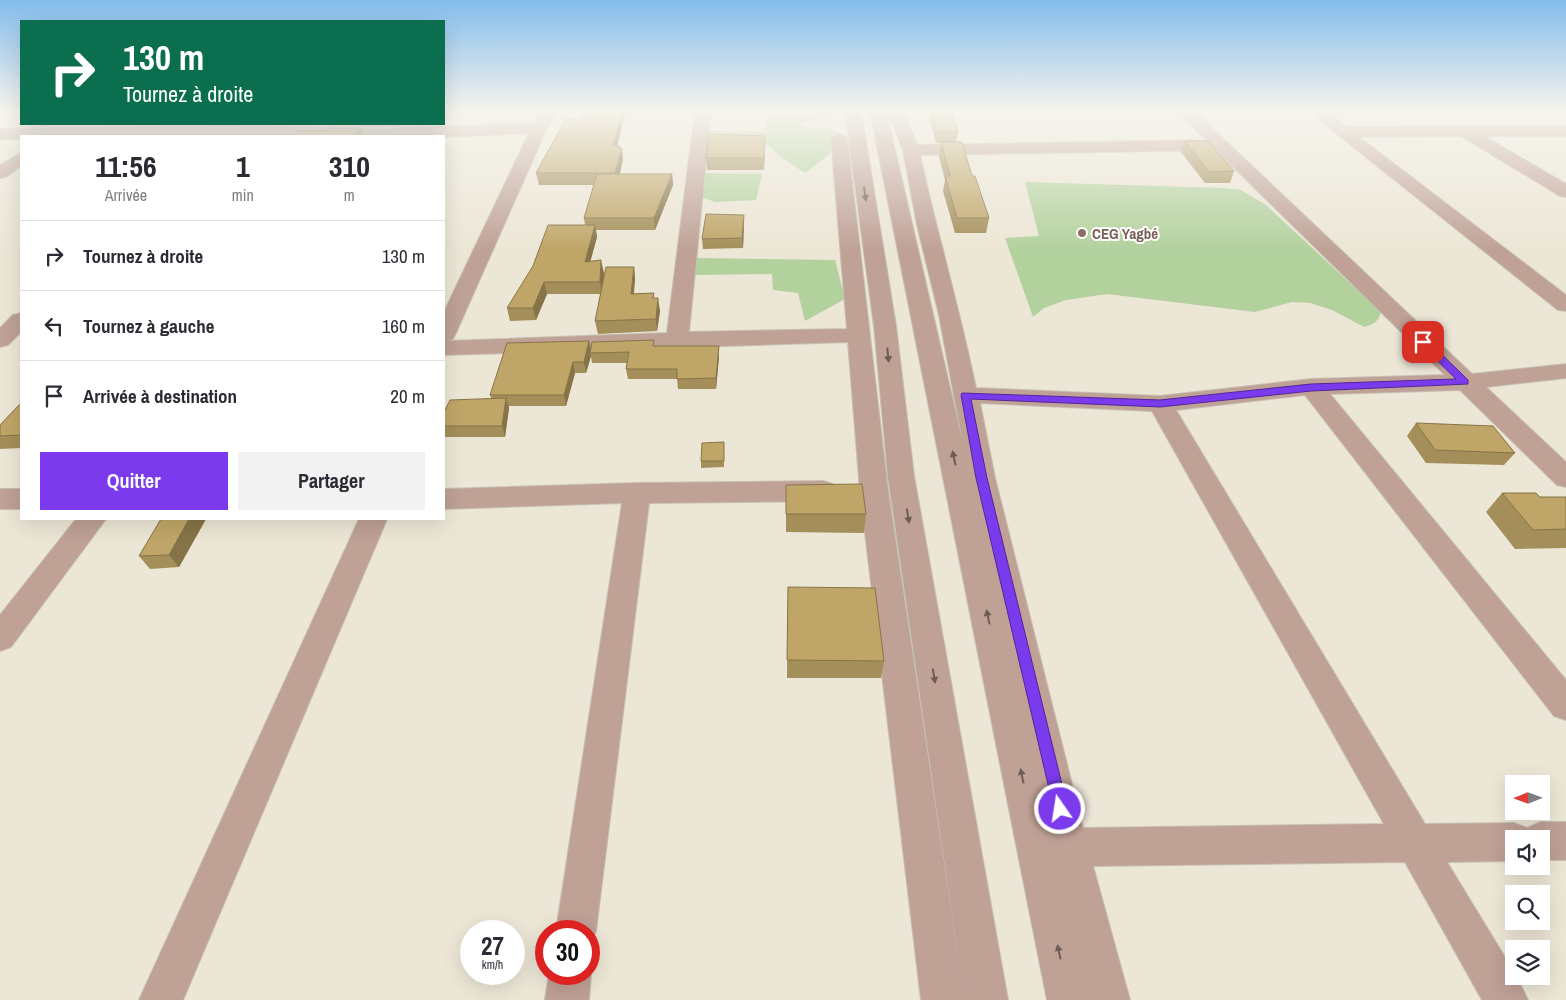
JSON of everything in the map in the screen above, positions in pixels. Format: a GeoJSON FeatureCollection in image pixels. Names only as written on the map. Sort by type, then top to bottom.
{"type":"FeatureCollection","features":[{"type":"Feature","properties":{"kind":"street"},"geometry":{"type":"LineString","coordinates":[[445,333],[525,158]]}},
{"type":"Feature","properties":{"kind":"street"},"geometry":{"type":"LineString","coordinates":[[677,338],[698,158]]}},
{"type":"Feature","properties":{"kind":"street"},"geometry":{"type":"LineString","coordinates":[[842,158],[874,490],[943,1000]]}},
{"type":"Feature","properties":{"kind":"street"},"geometry":{"type":"LineString","coordinates":[[860,158],[884,326],[901,476],[986,1000]]}},
{"type":"Feature","properties":{"kind":"street"},"geometry":{"type":"LineString","coordinates":[[888,158],[1069,1000]]}},
{"type":"Feature","properties":{"kind":"street"},"geometry":{"type":"LineString","coordinates":[[913,158],[926,225],[950,315],[982,478],[1069,847],[1108,1000]]}},
{"type":"Feature","properties":{"kind":"street"},"geometry":{"type":"LineString","coordinates":[[1232,158],[1464,382],[1563,473]]}},
{"type":"Feature","properties":{"kind":"street"},"geometry":{"type":"LineString","coordinates":[[1377,158],[1566,305]]}},
{"type":"Feature","properties":{"kind":"street"},"geometry":{"type":"LineString","coordinates":[[1508,158],[1566,192]]}},
{"type":"Feature","properties":{"kind":"street"},"geometry":{"type":"LineString","coordinates":[[0,174],[20,159]]}},
{"type":"Feature","properties":{"kind":"street"},"geometry":{"type":"LineString","coordinates":[[445,348],[677,338],[860,335]]}},
{"type":"Feature","properties":{"kind":"street"},"geometry":{"type":"LineString","coordinates":[[966,395],[1160,404],[1311,388],[1464,382],[1566,371]]}},
{"type":"Feature","properties":{"kind":"street"},"geometry":{"type":"LineString","coordinates":[[1311,388],[1566,705]]}},
{"type":"Feature","properties":{"kind":"street"},"geometry":{"type":"LineString","coordinates":[[1160,404],[1506,1000]]}},
{"type":"Feature","properties":{"kind":"street"},"geometry":{"type":"LineString","coordinates":[[445,499],[637,493],[874,490]]}},
{"type":"Feature","properties":{"kind":"street"},"geometry":{"type":"LineString","coordinates":[[578,920],[637,493]]}},
{"type":"Feature","properties":{"kind":"street"},"geometry":{"type":"LineString","coordinates":[[0,499],[20,499]]}},
{"type":"Feature","properties":{"kind":"street"},"geometry":{"type":"LineString","coordinates":[[0,638],[91,520]]}},
{"type":"Feature","properties":{"kind":"street"},"geometry":{"type":"LineString","coordinates":[[161,1000],[373,520]]}},
{"type":"Feature","properties":{"kind":"street"},"geometry":{"type":"LineString","coordinates":[[1550,841],[1566,841]]}},
{"type":"Feature","properties":{"kind":"street"},"geometry":{"type":"LineString","coordinates":[[1069,847],[1505,842]]}},
{"type":"Feature","properties":{"kind":"street"},"geometry":{"type":"LineString","coordinates":[[566,1000],[568,985]]}},
{"type":"Feature","properties":{"kind":"green space"},"geometry":{"type":"Polygon","coordinates":[[[782,158],[825,158],[805,173],[782,158]]]}},
{"type":"Feature","properties":{"kind":"green space"},"geometry":{"type":"Polygon","coordinates":[[[701,173],[762,174],[756,200],[715,202],[696,195],[701,173]]]}},
{"type":"Feature","properties":{"kind":"green space"},"geometry":{"type":"Polygon","coordinates":[[[1025,182],[1241,190],[1266,205],[1381,312],[1380,316],[1375,322],[1364,327],[1332,310],[1310,303],[1292,302],[1255,312],[1107,294],[1066,300],[1044,308],[1033,317],[1005,238],[1039,236],[1025,182]]]}},
{"type":"Feature","properties":{"kind":"green space"},"geometry":{"type":"Polygon","coordinates":[[[697,258],[835,260],[845,299],[805,321],[798,293],[773,290],[772,274],[695,275],[697,258]]]}},
{"type":"Feature","properties":{"kind":"building"},"geometry":{"type":"Polygon","coordinates":[[[545,158],[619,158],[615,173],[536,173],[545,158]]]}},
{"type":"Feature","properties":{"kind":"building"},"geometry":{"type":"Polygon","coordinates":[[[706,158],[764,158],[764,158],[706,158]]]}},
{"type":"Feature","properties":{"kind":"building"},"geometry":{"type":"Polygon","coordinates":[[[945,158],[967,158],[989,218],[957,218],[945,176],[950,176],[945,158]]]}},
{"type":"Feature","properties":{"kind":"building"},"geometry":{"type":"Polygon","coordinates":[[[1198,158],[1222,158],[1234,171],[1209,172],[1198,158]]]}},
{"type":"Feature","properties":{"kind":"building"},"geometry":{"type":"Polygon","coordinates":[[[597,174],[672,174],[654,218],[584,218],[597,174]]]}},
{"type":"Feature","properties":{"kind":"building"},"geometry":{"type":"Polygon","coordinates":[[[706,214],[744,215],[742,238],[702,239],[706,214]]]}},
{"type":"Feature","properties":{"kind":"building"},"geometry":{"type":"Polygon","coordinates":[[[548,225],[595,225],[585,262],[601,260],[600,282],[544,282],[533,308],[507,308],[533,266],[548,225]]]}},
{"type":"Feature","properties":{"kind":"building"},"geometry":{"type":"Polygon","coordinates":[[[606,267],[634,267],[631,294],[654,293],[653,298],[658,298],[656,319],[595,321],[606,267]]]}},
{"type":"Feature","properties":{"kind":"building"},"geometry":{"type":"Polygon","coordinates":[[[654,340],[653,346],[719,346],[716,378],[677,379],[677,369],[626,369],[629,352],[590,353],[592,342],[654,340]]]}},
{"type":"Feature","properties":{"kind":"building"},"geometry":{"type":"Polygon","coordinates":[[[589,341],[584,362],[573,362],[564,395],[490,395],[507,343],[589,341]]]}},
{"type":"Feature","properties":{"kind":"building"},"geometry":{"type":"Polygon","coordinates":[[[506,398],[502,426],[445,426],[445,410],[450,400],[506,398]]]}},
{"type":"Feature","properties":{"kind":"building"},"geometry":{"type":"Polygon","coordinates":[[[20,404],[20,435],[0,436],[0,425],[20,404]]]}},
{"type":"Feature","properties":{"kind":"building"},"geometry":{"type":"Polygon","coordinates":[[[1416,423],[1493,426],[1515,453],[1435,450],[1416,423]]]}},
{"type":"Feature","properties":{"kind":"building"},"geometry":{"type":"Polygon","coordinates":[[[724,442],[724,461],[701,461],[702,443],[724,442]]]}},
{"type":"Feature","properties":{"kind":"building"},"geometry":{"type":"Polygon","coordinates":[[[862,484],[866,514],[786,514],[786,485],[862,484]]]}},
{"type":"Feature","properties":{"kind":"building"},"geometry":{"type":"Polygon","coordinates":[[[1502,493],[1536,493],[1540,497],[1566,497],[1566,529],[1533,530],[1502,493]]]}},
{"type":"Feature","properties":{"kind":"building"},"geometry":{"type":"Polygon","coordinates":[[[160,520],[188,520],[169,555],[139,556],[160,520]]]}},
{"type":"Feature","properties":{"kind":"building"},"geometry":{"type":"Polygon","coordinates":[[[788,587],[875,588],[884,661],[787,660],[788,587]]]}},
{"type":"Feature","properties":{"kind":"place","name":"CEG Yagbé"},"geometry":{"type":"Point","coordinates":[1082,233]}},
{"type":"Feature","properties":{"kind":"route"},"geometry":{"type":"LineString","coordinates":[[1060,809],[982,478],[966,395],[1160,404],[1311,388],[1464,382],[1423,342]]}}]}
